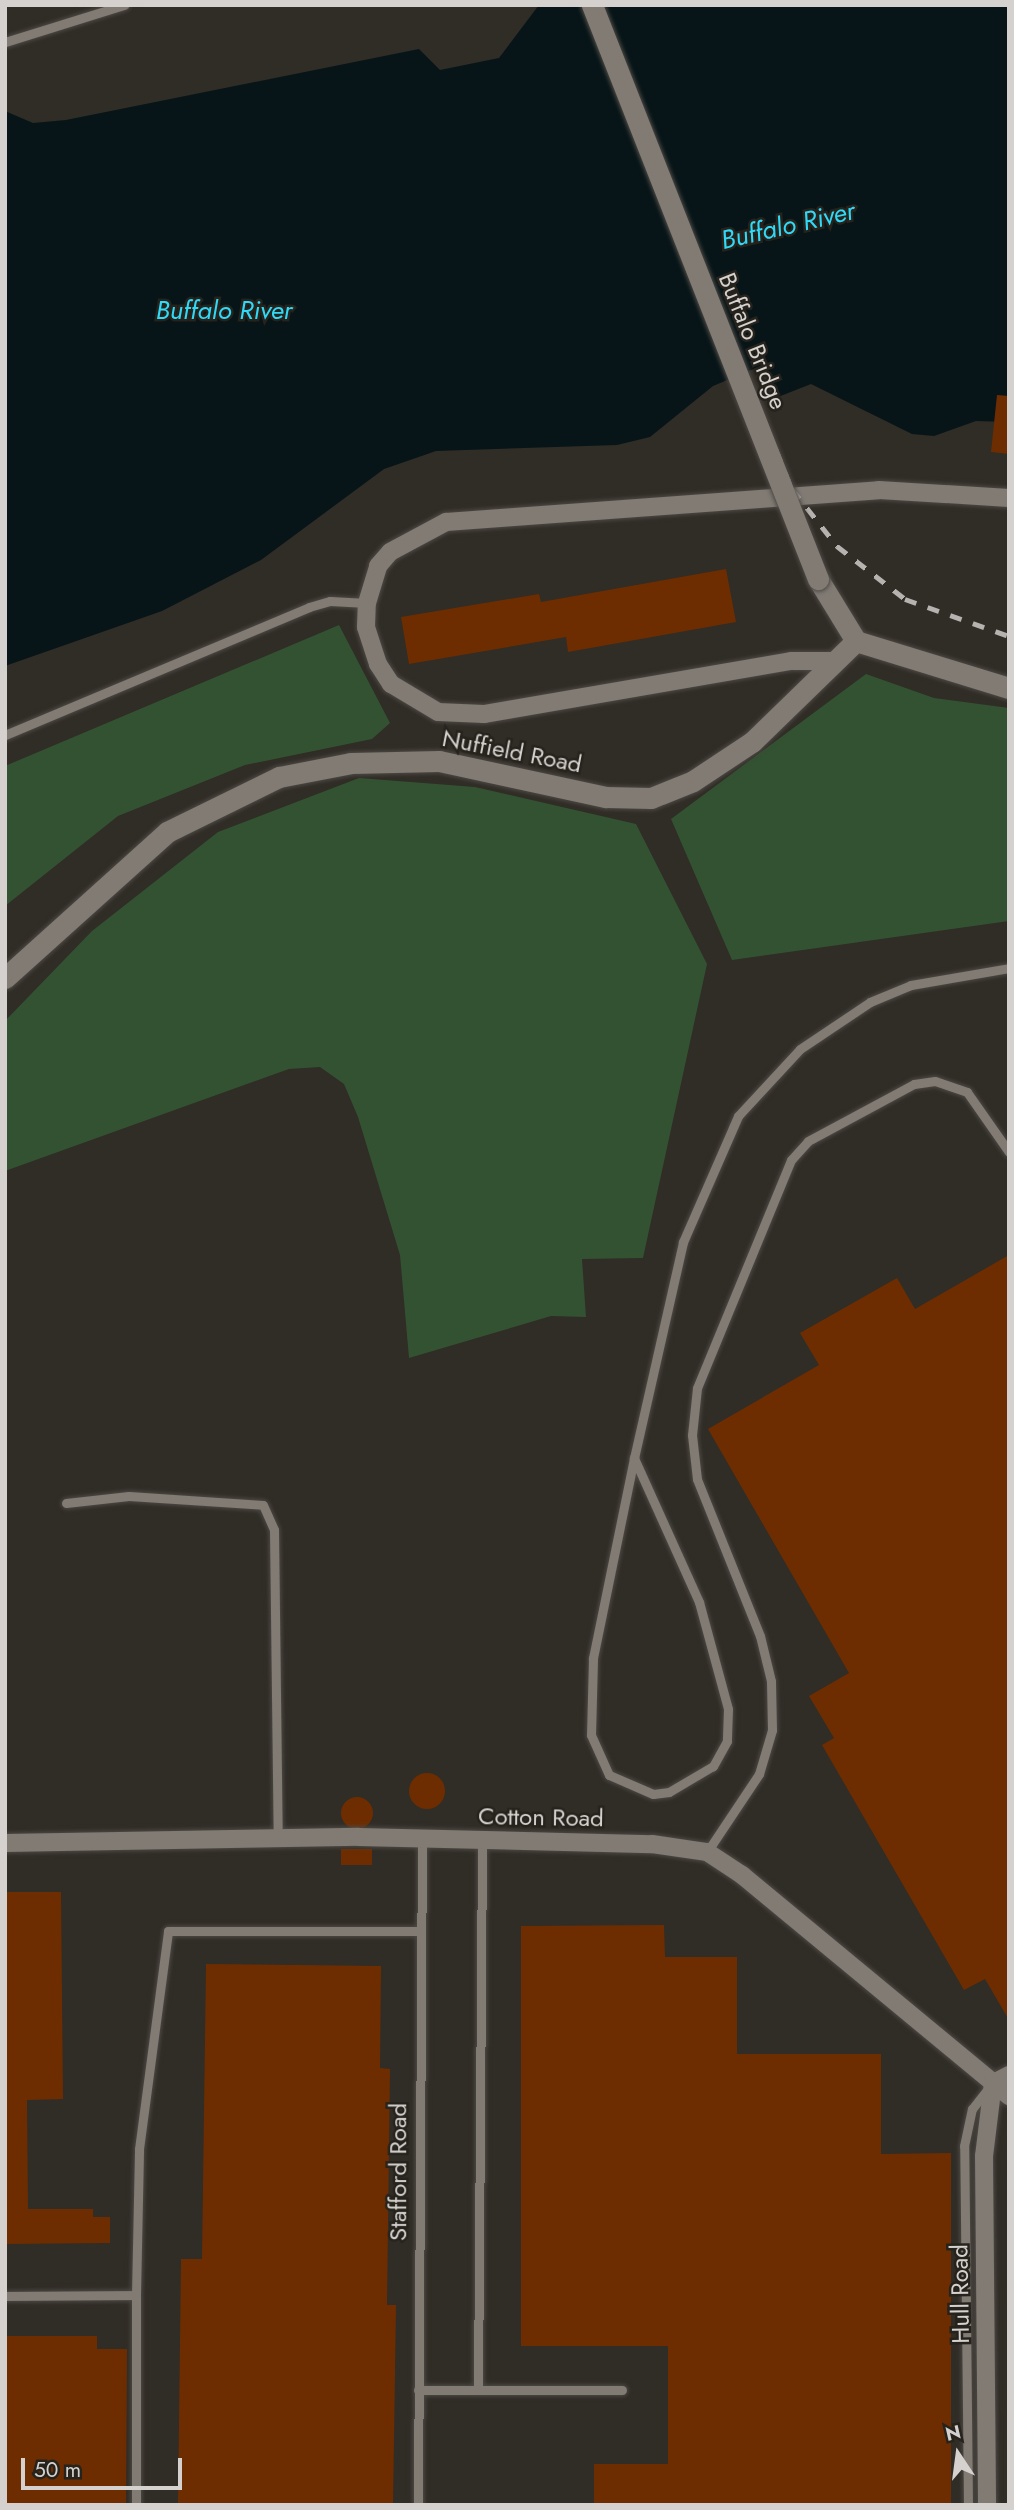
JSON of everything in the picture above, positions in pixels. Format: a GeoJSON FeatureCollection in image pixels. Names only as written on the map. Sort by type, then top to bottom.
{"type":"FeatureCollection","features":[{"type":"Feature","properties":{"kind":"street","name":"Buffalo Bridge"},"geometry":{"type":"LineString","coordinates":[[592,5],[818,579],[856,641]]}},
{"type":"Feature","properties":{"kind":"street"},"geometry":{"type":"LineString","coordinates":[[838,662],[791,661],[484,715],[438,712],[391,684],[378,664],[366,627],[367,603],[378,566],[390,552],[446,522],[879,490],[1009,498]]}},
{"type":"Feature","properties":{"kind":"street"},"geometry":{"type":"LineString","coordinates":[[856,641],[1009,688]]}},
{"type":"Feature","properties":{"kind":"street","name":"Nuffield Road"},"geometry":{"type":"LineString","coordinates":[[5,978],[167,832],[279,777],[351,762],[439,761],[606,797],[650,798],[693,781],[752,742],[838,662],[856,641]]}},
{"type":"Feature","properties":{"kind":"street","name":"Cotton Road"},"geometry":{"type":"LineString","coordinates":[[5,1843],[422,1838],[707,1852]]}},
{"type":"Feature","properties":{"kind":"street"},"geometry":{"type":"LineString","coordinates":[[707,1852],[1001,2079],[1009,2096]]}},
{"type":"Feature","properties":{"kind":"street","name":"Hull Road"},"geometry":{"type":"LineString","coordinates":[[987,2505],[984,2156],[1001,2079]]}},
{"type":"Feature","properties":{"kind":"lane"},"geometry":{"type":"LineString","coordinates":[[5,42],[124,5]]}},
{"type":"Feature","properties":{"kind":"lane"},"geometry":{"type":"LineString","coordinates":[[5,735],[309,607],[330,601],[367,603]]}},
{"type":"Feature","properties":{"kind":"lane"},"geometry":{"type":"LineString","coordinates":[[634,1458],[699,1602],[727,1709],[727,1741],[713,1766],[669,1792],[653,1794],[609,1775],[591,1735],[593,1658],[634,1458],[683,1242],[738,1116],[800,1049],[870,1002],[911,985],[1009,968]]}},
{"type":"Feature","properties":{"kind":"lane"},"geometry":{"type":"LineString","coordinates":[[707,1852],[759,1774],[772,1730],[771,1693],[760,1636],[697,1479],[692,1434],[697,1388],[791,1160],[808,1141],[914,1084],[935,1081],[967,1092],[1009,1152]]}},
{"type":"Feature","properties":{"kind":"lane"},"geometry":{"type":"LineString","coordinates":[[66,1503],[129,1496],[263,1505],[274,1530],[278,1839]]}},
{"type":"Feature","properties":{"kind":"lane","name":"Stafford Road"},"geometry":{"type":"LineString","coordinates":[[418,2505],[417,1931],[422,1838]]}},
{"type":"Feature","properties":{"kind":"lane"},"geometry":{"type":"LineString","coordinates":[[478,2390],[482,1839]]}},
{"type":"Feature","properties":{"kind":"lane"},"geometry":{"type":"LineString","coordinates":[[136,2505],[139,2149],[167,1931],[417,1931]]}},
{"type":"Feature","properties":{"kind":"lane"},"geometry":{"type":"LineString","coordinates":[[968,2505],[964,2146],[972,2109],[1001,2079]]}},
{"type":"Feature","properties":{"kind":"lane"},"geometry":{"type":"LineString","coordinates":[[5,2296],[136,2295]]}},
{"type":"Feature","properties":{"kind":"lane"},"geometry":{"type":"LineString","coordinates":[[418,2390],[622,2390]]}},
{"type":"Feature","properties":{"kind":"green space"},"geometry":{"type":"Polygon","coordinates":[[[339,625],[390,723],[372,739],[245,765],[118,816],[5,906],[5,766],[339,625]]]}},
{"type":"Feature","properties":{"kind":"green space"},"geometry":{"type":"Polygon","coordinates":[[[866,674],[934,698],[1009,708],[1009,921],[732,960],[671,819],[866,674]]]}},
{"type":"Feature","properties":{"kind":"green space"},"geometry":{"type":"Polygon","coordinates":[[[359,778],[475,787],[636,824],[707,964],[643,1258],[582,1259],[586,1317],[551,1316],[409,1358],[400,1255],[358,1117],[344,1084],[320,1067],[289,1069],[5,1171],[5,1021],[92,931],[218,832],[359,778]]]}},
{"type":"Feature","properties":{"kind":"water","name":"Buffalo River"},"geometry":{"type":"Polygon","coordinates":[[[539,5],[1009,5],[1009,422],[976,421],[934,436],[912,434],[811,384],[778,397],[763,365],[713,386],[650,437],[617,445],[436,451],[384,469],[261,560],[162,611],[5,666],[5,111],[33,123],[66,120],[419,49],[440,70],[499,58],[539,5]]]}},
{"type":"Feature","properties":{"kind":"building"},"geometry":{"type":"Polygon","coordinates":[[[997,395],[1009,396],[1009,454],[991,452],[997,395]]]}},
{"type":"Feature","properties":{"kind":"building"},"geometry":{"type":"Polygon","coordinates":[[[726,569],[736,622],[568,652],[566,637],[409,664],[401,617],[539,594],[541,602],[726,569]]]}},
{"type":"Feature","properties":{"kind":"building"},"geometry":{"type":"Polygon","coordinates":[[[1009,1255],[1009,2020],[985,1979],[964,1990],[822,1745],[834,1738],[809,1696],[849,1673],[708,1429],[819,1365],[800,1333],[897,1278],[915,1309],[1009,1255]]]}},
{"type":"Feature","properties":{"kind":"building"},"geometry":{"type":"Polygon","coordinates":[[[427,1773],[440,1778],[445,1791],[440,1804],[427,1809],[414,1804],[409,1791],[414,1778],[427,1773]]]}},
{"type":"Feature","properties":{"kind":"building"},"geometry":{"type":"Polygon","coordinates":[[[357,1797],[369,1801],[373,1813],[369,1825],[357,1829],[345,1825],[341,1813],[345,1801],[357,1797]]]}},
{"type":"Feature","properties":{"kind":"building"},"geometry":{"type":"Polygon","coordinates":[[[341,1849],[372,1849],[372,1865],[341,1865],[341,1849]]]}},
{"type":"Feature","properties":{"kind":"building"},"geometry":{"type":"Polygon","coordinates":[[[5,1892],[61,1892],[63,2099],[27,2100],[28,2209],[93,2209],[93,2217],[110,2217],[110,2243],[5,2244],[5,1892]]]}},
{"type":"Feature","properties":{"kind":"building"},"geometry":{"type":"Polygon","coordinates":[[[664,1925],[665,1957],[737,1957],[737,2054],[881,2054],[881,2154],[951,2153],[951,2505],[594,2505],[594,2464],[668,2464],[668,2346],[521,2346],[521,1926],[664,1925]]]}},
{"type":"Feature","properties":{"kind":"building"},"geometry":{"type":"Polygon","coordinates":[[[206,1964],[381,1966],[380,2068],[390,2069],[387,2305],[396,2305],[393,2505],[178,2505],[181,2259],[202,2259],[206,1964]]]}},
{"type":"Feature","properties":{"kind":"building"},"geometry":{"type":"Polygon","coordinates":[[[5,2336],[97,2336],[97,2349],[127,2349],[126,2505],[5,2505],[5,2336]]]}},
{"type":"Feature","properties":{"kind":"railway"},"geometry":{"type":"LineString","coordinates":[[596,5],[792,489],[837,546],[905,599],[1009,636]]}}]}
